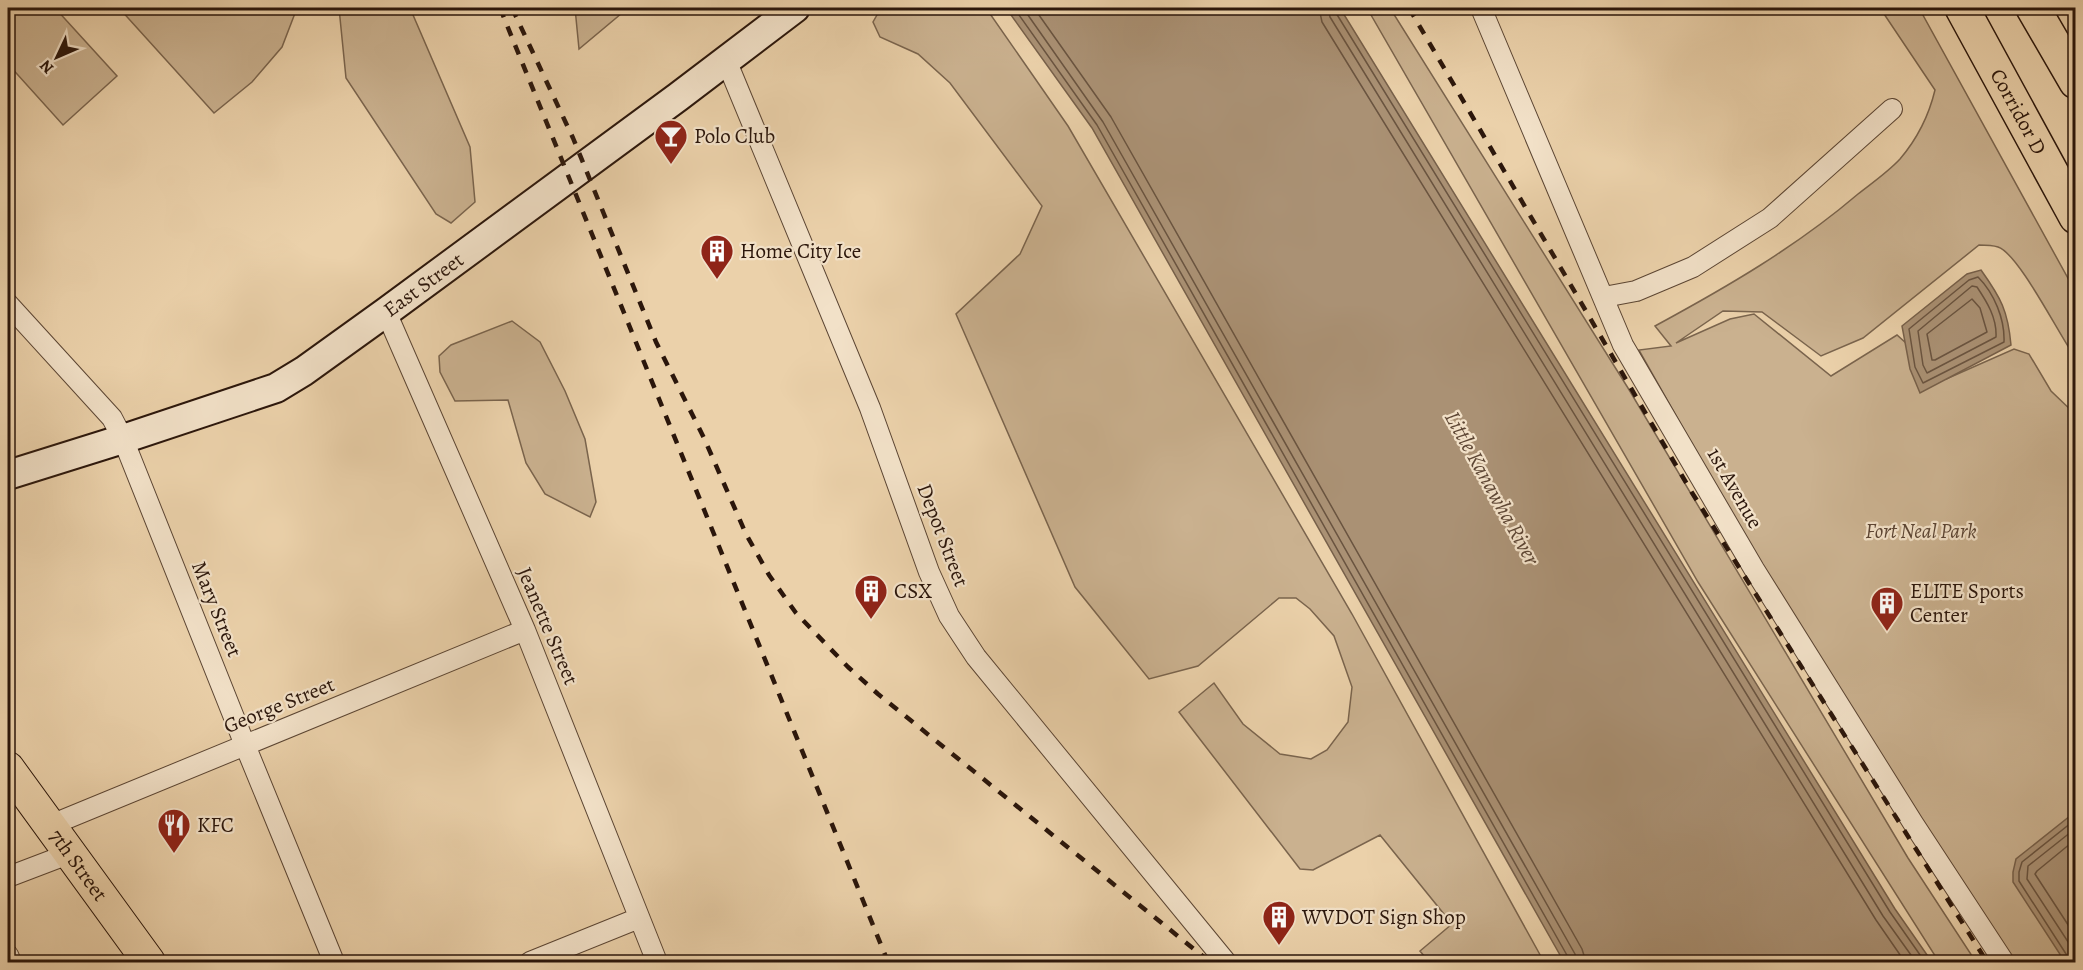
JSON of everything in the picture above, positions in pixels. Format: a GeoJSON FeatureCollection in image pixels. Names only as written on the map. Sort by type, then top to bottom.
{"type":"FeatureCollection","features":[{"type":"Feature","properties":{"kind":"highway","name":"Corridor D"},"geometry":{"type":"LineString","coordinates":[[1962,8],[2076,217]]}},
{"type":"Feature","properties":{"kind":"highway"},"geometry":{"type":"LineString","coordinates":[[2033,8],[2076,82]]}},
{"type":"Feature","properties":{"kind":"main road","name":"East Street"},"geometry":{"type":"LineString","coordinates":[[8,475],[276,388],[304,371],[386,312],[790,11]]}},
{"type":"Feature","properties":{"kind":"main road","name":"7th Street"},"geometry":{"type":"LineString","coordinates":[[8,768],[149,963]]}},
{"type":"Feature","properties":{"kind":"street","name":"1st Avenue"},"geometry":{"type":"LineString","coordinates":[[1481,8],[1623,345],[1746,555],[1913,823],[2004,963]]}},
{"type":"Feature","properties":{"kind":"street","name":"Depot Street"},"geometry":{"type":"LineString","coordinates":[[726,60],[870,408],[929,572],[949,616],[976,657],[1226,963]]}},
{"type":"Feature","properties":{"kind":"street"},"geometry":{"type":"LineString","coordinates":[[1604,297],[1636,291],[1693,267],[1770,218],[1892,109]]}},
{"type":"Feature","properties":{"kind":"street","name":"Mary Street"},"geometry":{"type":"LineString","coordinates":[[8,304],[112,418],[123,439],[334,963]]}},
{"type":"Feature","properties":{"kind":"street","name":"Jeanette Street"},"geometry":{"type":"LineString","coordinates":[[386,312],[525,630],[657,963]]}},
{"type":"Feature","properties":{"kind":"street","name":"George Street"},"geometry":{"type":"LineString","coordinates":[[51,825],[525,630]]}},
{"type":"Feature","properties":{"kind":"street"},"geometry":{"type":"LineString","coordinates":[[8,877],[71,853]]}},
{"type":"Feature","properties":{"kind":"street"},"geometry":{"type":"LineString","coordinates":[[530,963],[639,918]]}},
{"type":"Feature","properties":{"kind":"street"},"geometry":{"type":"LineString","coordinates":[[8,955],[10,963]]}},
{"type":"Feature","properties":{"kind":"green space"},"geometry":{"type":"Polygon","coordinates":[[[8,8],[55,8],[117,76],[63,125],[8,64],[8,8]]]}},
{"type":"Feature","properties":{"kind":"green space"},"geometry":{"type":"Polygon","coordinates":[[[119,8],[297,8],[282,47],[252,82],[214,113],[119,8]]]}},
{"type":"Feature","properties":{"kind":"green space"},"geometry":{"type":"Polygon","coordinates":[[[339,8],[410,8],[470,147],[475,202],[451,223],[436,214],[346,78],[339,8]]]}},
{"type":"Feature","properties":{"kind":"green space"},"geometry":{"type":"Polygon","coordinates":[[[575,8],[628,8],[579,49],[575,8]]]}},
{"type":"Feature","properties":{"kind":"green space"},"geometry":{"type":"Polygon","coordinates":[[[881,8],[986,8],[1068,126],[1352,614],[1544,962],[1429,962],[1420,951],[1452,924],[1380,835],[1313,870],[1300,869],[1179,712],[1214,683],[1243,724],[1280,754],[1311,759],[1327,750],[1348,722],[1352,687],[1334,636],[1310,609],[1296,598],[1279,598],[1198,666],[1149,679],[1075,587],[956,314],[1020,254],[1042,206],[950,83],[918,54],[880,37],[873,22],[881,8]]]}},
{"type":"Feature","properties":{"kind":"green space"},"geometry":{"type":"Polygon","coordinates":[[[1367,8],[1390,8],[1628,388],[1908,858],[1976,962],[1939,962],[1698,582],[1367,8]]]}},
{"type":"Feature","properties":{"kind":"green space","name":"Fort Neal Park"},"geometry":{"type":"Polygon","coordinates":[[[1880,8],[1919,8],[2075,291],[2075,357],[2017,264],[1998,247],[1986,245],[1979,245],[1863,338],[1821,356],[1762,312],[1723,311],[1676,343],[1730,319],[1754,314],[1831,376],[1897,335],[1946,379],[2014,349],[2029,354],[2051,391],[2075,414],[2075,962],[2012,962],[1754,554],[1639,350],[1671,346],[1655,326],[1735,281],[1810,232],[1890,168],[1912,143],[1926,118],[1935,90],[1880,8]]]}},
{"type":"Feature","properties":{"kind":"green space"},"geometry":{"type":"Polygon","coordinates":[[[512,321],[540,342],[565,391],[585,439],[596,502],[590,517],[545,494],[526,463],[508,400],[455,401],[440,372],[439,356],[451,345],[512,321]]]}},
{"type":"Feature","properties":{"kind":"water","name":"Little Kanawha River"},"geometry":{"type":"Polygon","coordinates":[[[1006,8],[1340,8],[1895,909],[1932,962],[1564,962],[1092,128],[1006,8]]]}},
{"type":"Feature","properties":{"kind":"water"},"geometry":{"type":"Polygon","coordinates":[[[1981,270],[2002,305],[2008,323],[2011,345],[1920,393],[1910,369],[1902,326],[1967,274],[1981,270]]]}},
{"type":"Feature","properties":{"kind":"water"},"geometry":{"type":"Polygon","coordinates":[[[2075,812],[2075,962],[2065,962],[2013,882],[2013,872],[2016,859],[2075,812]]]}},
{"type":"Feature","properties":{"kind":"railway"},"geometry":{"type":"LineString","coordinates":[[500,8],[888,962]]}},
{"type":"Feature","properties":{"kind":"railway"},"geometry":{"type":"LineString","coordinates":[[512,8],[573,138],[656,342],[704,438],[746,534],[769,575],[796,613],[848,667],[878,694],[1210,962]]}},
{"type":"Feature","properties":{"kind":"railway"},"geometry":{"type":"LineString","coordinates":[[1409,8],[1691,491],[1987,962]]}},
{"type":"Feature","properties":{"kind":"place","name":"Polo Club"},"geometry":{"type":"Point","coordinates":[671,165]}},
{"type":"Feature","properties":{"kind":"place","name":"Home City Ice"},"geometry":{"type":"Point","coordinates":[717,280]}},
{"type":"Feature","properties":{"kind":"place","name":"CSX"},"geometry":{"type":"Point","coordinates":[871,620]}},
{"type":"Feature","properties":{"kind":"place","name":"ELITE Sports Center"},"geometry":{"type":"Point","coordinates":[1887,632]}},
{"type":"Feature","properties":{"kind":"place","name":"KFC"},"geometry":{"type":"Point","coordinates":[174,854]}},
{"type":"Feature","properties":{"kind":"place","name":"WVDOT Sign Shop"},"geometry":{"type":"Point","coordinates":[1279,946]}}]}
